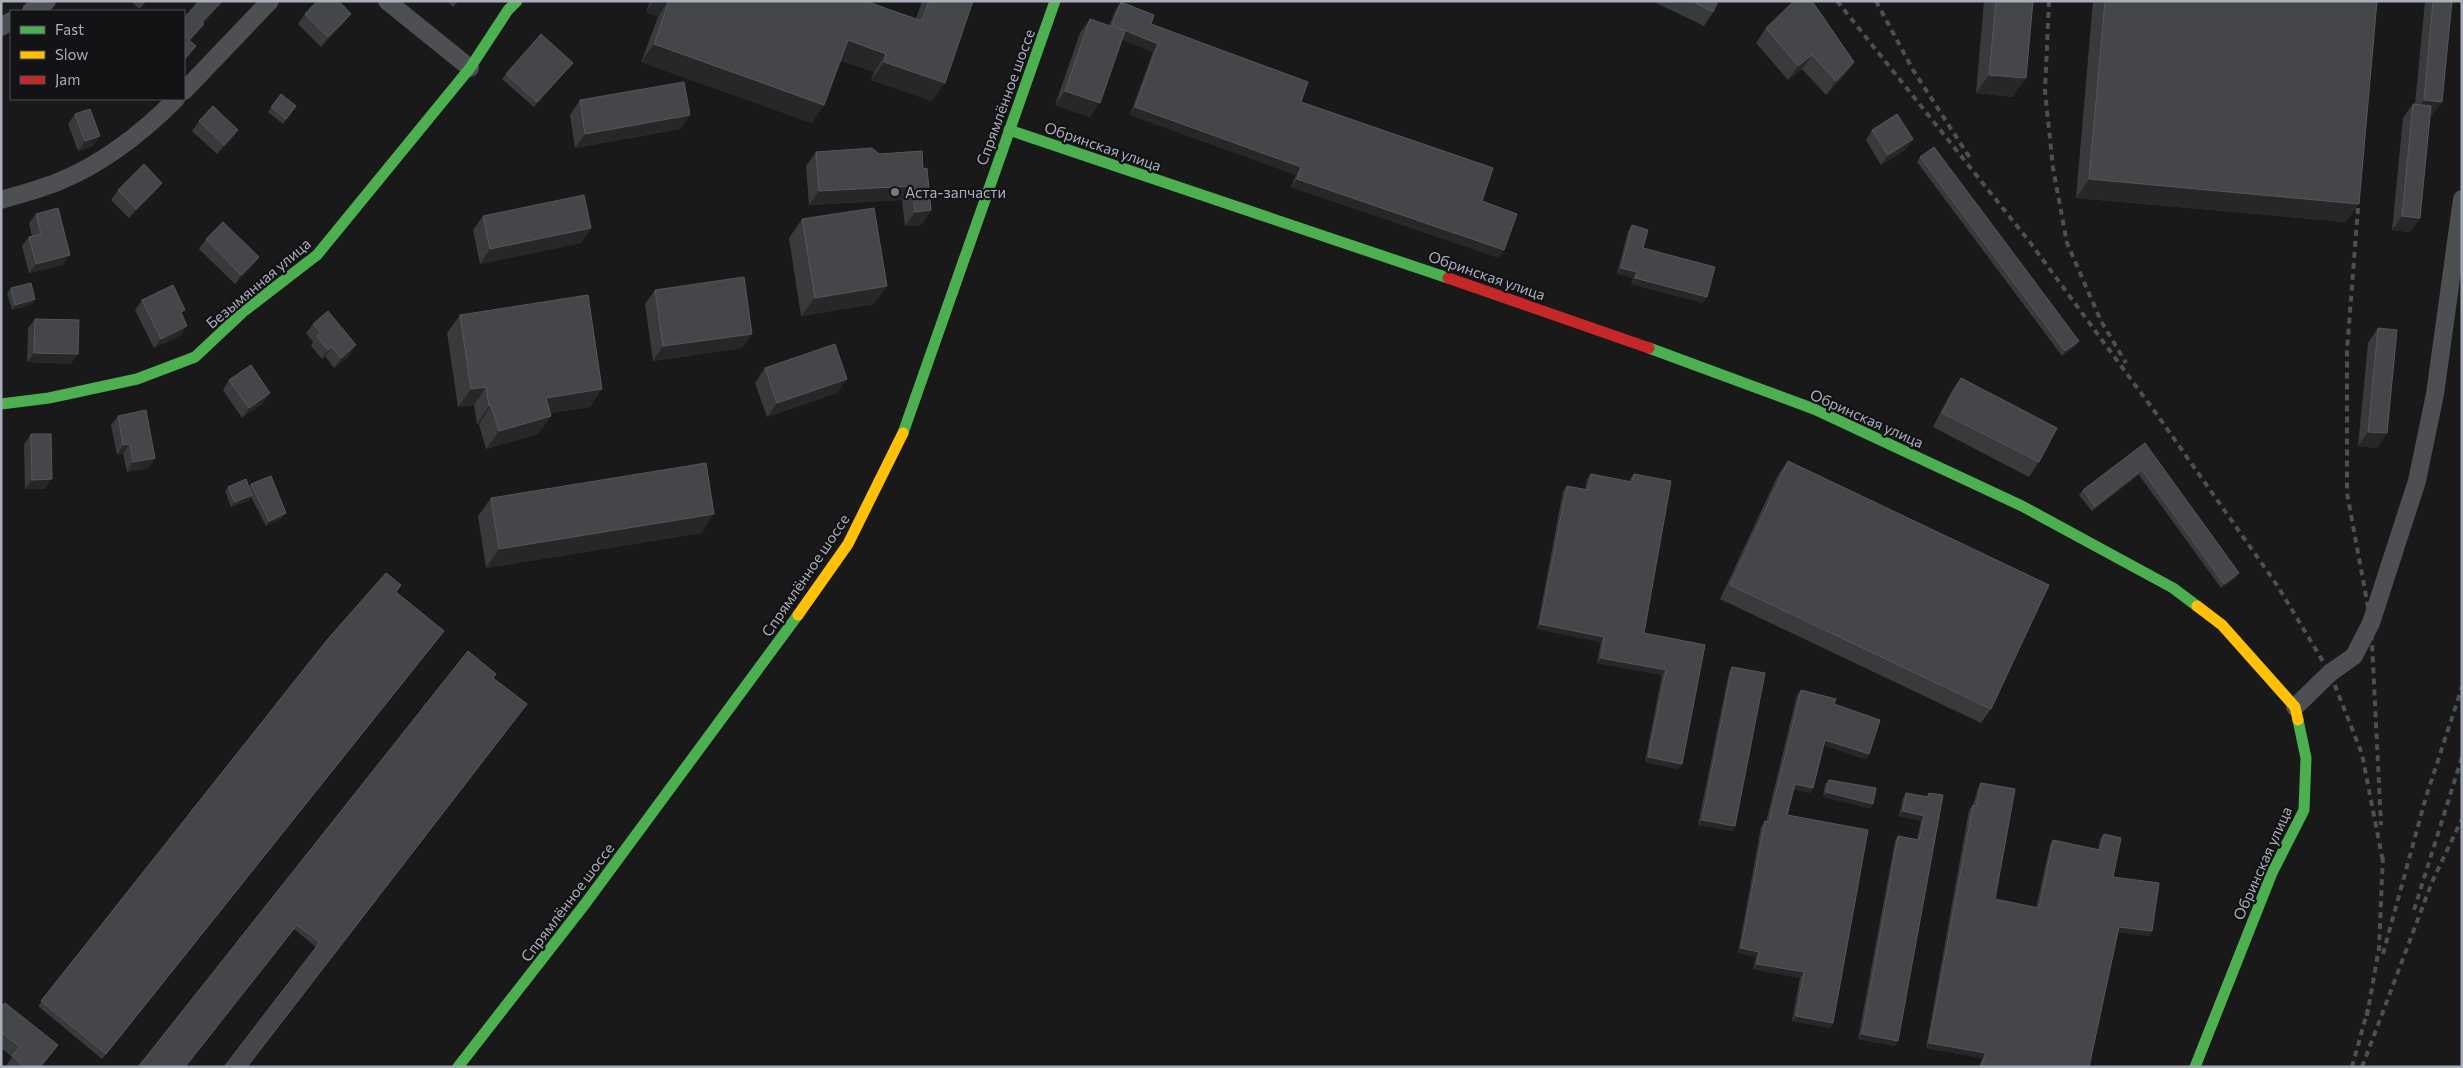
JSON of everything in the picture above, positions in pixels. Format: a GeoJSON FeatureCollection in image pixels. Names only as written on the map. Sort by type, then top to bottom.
{"type":"FeatureCollection","features":[{"type":"Feature","properties":{"kind":"street"},"geometry":{"type":"LineString","coordinates":[[33,10],[47,1]]}},
{"type":"Feature","properties":{"kind":"street"},"geometry":{"type":"LineString","coordinates":[[185,89],[270,1]]}},
{"type":"Feature","properties":{"kind":"street"},"geometry":{"type":"LineString","coordinates":[[387,1],[470,68]]}},
{"type":"Feature","properties":{"kind":"street","name":"Безымянная улица"},"geometry":{"type":"LineString","coordinates":[[1,404],[49,398],[137,379],[195,358],[243,312],[317,255],[470,68],[508,10],[517,1]]}},
{"type":"Feature","properties":{"kind":"street","name":"Спрямлённое шоссе"},"geometry":{"type":"LineString","coordinates":[[458,1067],[585,904],[848,544],[895,452],[914,407],[1055,1]]}},
{"type":"Feature","properties":{"kind":"street"},"geometry":{"type":"LineString","coordinates":[[1,200],[61,181],[118,150],[175,100]]}},
{"type":"Feature","properties":{"kind":"street","name":"Обринская улица"},"geometry":{"type":"LineString","coordinates":[[1009,130],[1575,321],[1814,409],[2022,506],[2173,588],[2222,625],[2295,707],[2306,758],[2304,810],[2272,873],[2195,1067]]}},
{"type":"Feature","properties":{"kind":"street"},"geometry":{"type":"LineString","coordinates":[[2295,707],[2330,673],[2354,656],[2371,623],[2417,481],[2435,394],[2462,199]]}},
{"type":"Feature","properties":{"kind":"building"},"geometry":{"type":"Polygon","coordinates":[[[199,1],[222,1],[202,22],[204,24],[189,40],[196,46],[185,58],[185,17],[199,1]]]}},
{"type":"Feature","properties":{"kind":"building"},"geometry":{"type":"Polygon","coordinates":[[[317,1],[339,1],[351,14],[328,37],[305,14],[317,1]]]}},
{"type":"Feature","properties":{"kind":"building"},"geometry":{"type":"Polygon","coordinates":[[[669,1],[865,1],[922,21],[929,1],[973,1],[945,83],[884,62],[886,54],[848,40],[824,105],[654,44],[669,1]]]}},
{"type":"Feature","properties":{"kind":"building"},"geometry":{"type":"Polygon","coordinates":[[[1692,1],[1718,1],[1713,12],[1692,1]]]}},
{"type":"Feature","properties":{"kind":"building"},"geometry":{"type":"Polygon","coordinates":[[[1794,1],[1812,1],[1854,62],[1836,81],[1812,55],[1798,66],[1766,28],[1794,1]]]}},
{"type":"Feature","properties":{"kind":"building"},"geometry":{"type":"Polygon","coordinates":[[[1996,1],[2033,1],[2026,78],[1989,75],[1996,1]]]}},
{"type":"Feature","properties":{"kind":"building"},"geometry":{"type":"Polygon","coordinates":[[[2105,1],[2377,1],[2359,204],[2089,179],[2105,1]]]}},
{"type":"Feature","properties":{"kind":"building"},"geometry":{"type":"Polygon","coordinates":[[[2433,1],[2452,1],[2442,102],[2424,100],[2433,1]]]}},
{"type":"Feature","properties":{"kind":"building"},"geometry":{"type":"Polygon","coordinates":[[[1121,2],[1154,15],[1151,24],[1308,82],[1301,102],[1493,168],[1482,201],[1517,214],[1504,250],[1297,179],[1301,167],[1135,107],[1158,44],[1112,25],[1121,2]]]}},
{"type":"Feature","properties":{"kind":"building"},"geometry":{"type":"Polygon","coordinates":[[[1090,19],[1125,31],[1100,103],[1065,91],[1090,19]]]}},
{"type":"Feature","properties":{"kind":"building"},"geometry":{"type":"Polygon","coordinates":[[[541,34],[573,63],[537,102],[506,74],[541,34]]]}},
{"type":"Feature","properties":{"kind":"building"},"geometry":{"type":"Polygon","coordinates":[[[684,82],[690,115],[585,134],[580,100],[684,82]]]}},
{"type":"Feature","properties":{"kind":"building"},"geometry":{"type":"Polygon","coordinates":[[[281,94],[296,106],[286,119],[271,107],[281,94]]]}},
{"type":"Feature","properties":{"kind":"building"},"geometry":{"type":"Polygon","coordinates":[[[2413,104],[2431,106],[2420,218],[2402,216],[2413,104]]]}},
{"type":"Feature","properties":{"kind":"building"},"geometry":{"type":"Polygon","coordinates":[[[213,106],[238,130],[224,145],[199,121],[213,106]]]}},
{"type":"Feature","properties":{"kind":"building"},"geometry":{"type":"Polygon","coordinates":[[[90,109],[100,136],[85,141],[75,114],[90,109]]]}},
{"type":"Feature","properties":{"kind":"building"},"geometry":{"type":"Polygon","coordinates":[[[1897,114],[1913,139],[1888,155],[1872,130],[1897,114]]]}},
{"type":"Feature","properties":{"kind":"building"},"geometry":{"type":"Polygon","coordinates":[[[1934,147],[2079,341],[2065,351],[1920,157],[1934,147]]]}},
{"type":"Feature","properties":{"kind":"building"},"geometry":{"type":"Polygon","coordinates":[[[872,148],[879,154],[922,151],[923,169],[927,168],[931,210],[915,212],[912,186],[819,191],[816,152],[872,148]]]}},
{"type":"Feature","properties":{"kind":"building"},"geometry":{"type":"Polygon","coordinates":[[[144,164],[162,183],[136,209],[118,190],[144,164]]]}},
{"type":"Feature","properties":{"kind":"building"},"geometry":{"type":"Polygon","coordinates":[[[584,195],[591,228],[490,249],[483,216],[584,195]]]}},
{"type":"Feature","properties":{"kind":"building"},"geometry":{"type":"Polygon","coordinates":[[[58,208],[70,255],[36,264],[29,237],[41,234],[36,214],[58,208]]]}},
{"type":"Feature","properties":{"kind":"building"},"geometry":{"type":"Polygon","coordinates":[[[874,208],[887,286],[815,298],[802,219],[874,208]]]}},
{"type":"Feature","properties":{"kind":"building"},"geometry":{"type":"Polygon","coordinates":[[[223,222],[259,257],[241,275],[206,239],[223,222]]]}},
{"type":"Feature","properties":{"kind":"building"},"geometry":{"type":"Polygon","coordinates":[[[1632,225],[1648,230],[1643,248],[1715,267],[1707,297],[1635,278],[1637,272],[1621,268],[1632,225]]]}},
{"type":"Feature","properties":{"kind":"building"},"geometry":{"type":"Polygon","coordinates":[[[744,277],[752,334],[663,346],[655,290],[744,277]]]}},
{"type":"Feature","properties":{"kind":"building"},"geometry":{"type":"Polygon","coordinates":[[[31,283],[35,299],[15,305],[11,288],[31,283]]]}},
{"type":"Feature","properties":{"kind":"building"},"geometry":{"type":"Polygon","coordinates":[[[173,285],[185,310],[181,312],[187,326],[161,339],[142,300],[173,285]]]}},
{"type":"Feature","properties":{"kind":"building"},"geometry":{"type":"Polygon","coordinates":[[[588,295],[602,389],[546,398],[551,416],[499,431],[491,406],[489,406],[486,387],[471,389],[460,315],[588,295]]]}},
{"type":"Feature","properties":{"kind":"building"},"geometry":{"type":"Polygon","coordinates":[[[328,311],[356,345],[341,358],[332,347],[328,350],[317,336],[321,333],[313,324],[328,311]]]}},
{"type":"Feature","properties":{"kind":"building"},"geometry":{"type":"Polygon","coordinates":[[[35,319],[79,320],[78,354],[34,353],[35,319]]]}},
{"type":"Feature","properties":{"kind":"building"},"geometry":{"type":"Polygon","coordinates":[[[2378,328],[2397,330],[2387,433],[2368,432],[2378,328]]]}},
{"type":"Feature","properties":{"kind":"building"},"geometry":{"type":"Polygon","coordinates":[[[835,344],[847,379],[777,403],[765,368],[835,344]]]}},
{"type":"Feature","properties":{"kind":"building"},"geometry":{"type":"Polygon","coordinates":[[[251,365],[270,393],[249,408],[229,380],[251,365]]]}},
{"type":"Feature","properties":{"kind":"building"},"geometry":{"type":"Polygon","coordinates":[[[1961,378],[2057,428],[2039,462],[1942,413],[1961,378]]]}},
{"type":"Feature","properties":{"kind":"building"},"geometry":{"type":"Polygon","coordinates":[[[146,410],[155,458],[133,462],[130,444],[123,445],[118,416],[146,410]]]}},
{"type":"Feature","properties":{"kind":"building"},"geometry":{"type":"Polygon","coordinates":[[[31,434],[51,434],[52,479],[32,480],[31,434]]]}},
{"type":"Feature","properties":{"kind":"building"},"geometry":{"type":"Polygon","coordinates":[[[2145,443],[2239,573],[2224,584],[2142,470],[2095,507],[2083,490],[2145,443]]]}},
{"type":"Feature","properties":{"kind":"building"},"geometry":{"type":"Polygon","coordinates":[[[1788,461],[2049,585],[1991,709],[1730,585],[1788,461]]]}},
{"type":"Feature","properties":{"kind":"building"},"geometry":{"type":"Polygon","coordinates":[[[706,463],[714,514],[499,549],[491,498],[706,463]]]}},
{"type":"Feature","properties":{"kind":"building"},"geometry":{"type":"Polygon","coordinates":[[[1591,474],[1632,482],[1634,474],[1671,481],[1644,633],[1705,645],[1682,764],[1648,757],[1666,670],[1601,658],[1604,637],[1540,624],[1567,486],[1588,490],[1591,474]]]}},
{"type":"Feature","properties":{"kind":"building"},"geometry":{"type":"Polygon","coordinates":[[[271,476],[286,513],[269,521],[251,484],[271,476]]]}},
{"type":"Feature","properties":{"kind":"building"},"geometry":{"type":"Polygon","coordinates":[[[246,479],[252,495],[235,502],[228,487],[246,479]]]}},
{"type":"Feature","properties":{"kind":"building"},"geometry":{"type":"Polygon","coordinates":[[[386,573],[401,585],[396,592],[444,631],[106,1054],[41,1001],[327,640],[386,573]]]}},
{"type":"Feature","properties":{"kind":"building"},"geometry":{"type":"Polygon","coordinates":[[[468,651],[496,674],[493,678],[527,704],[247,1067],[224,1067],[320,942],[297,925],[185,1067],[138,1067],[468,651]]]}},
{"type":"Feature","properties":{"kind":"building"},"geometry":{"type":"Polygon","coordinates":[[[1732,667],[1765,673],[1735,826],[1702,820],[1732,667]]]}},
{"type":"Feature","properties":{"kind":"building"},"geometry":{"type":"Polygon","coordinates":[[[1801,690],[1836,699],[1834,704],[1880,720],[1869,754],[1825,740],[1813,788],[1795,784],[1787,815],[1868,830],[1833,1023],[1796,1016],[1804,972],[1757,964],[1759,952],[1741,948],[1765,821],[1769,822],[1801,690]]]}},
{"type":"Feature","properties":{"kind":"building"},"geometry":{"type":"Polygon","coordinates":[[[1829,780],[1876,788],[1873,804],[1826,792],[1829,780]]]}},
{"type":"Feature","properties":{"kind":"building"},"geometry":{"type":"Polygon","coordinates":[[[1981,783],[2015,789],[1995,899],[2039,908],[2053,840],[2100,850],[2104,834],[2121,838],[2113,877],[2159,883],[2152,931],[2119,927],[2089,1067],[1981,1067],[1986,1053],[1929,1043],[1973,805],[1976,806],[1981,783]]]}},
{"type":"Feature","properties":{"kind":"building"},"geometry":{"type":"Polygon","coordinates":[[[1906,793],[1928,797],[1929,793],[1943,795],[1898,1041],[1862,1034],[1898,836],[1919,840],[1924,816],[1903,811],[1906,793]]]}},
{"type":"Feature","properties":{"kind":"building"},"geometry":{"type":"Polygon","coordinates":[[[5,1003],[58,1045],[40,1067],[25,1067],[12,1056],[20,1047],[1,1032],[1,1007],[5,1003]]]}},
{"type":"Feature","properties":{"kind":"railway"},"geometry":{"type":"LineString","coordinates":[[1837,1],[2029,241],[2158,416],[2277,585],[2330,673],[2362,754],[2383,862]]}},
{"type":"Feature","properties":{"kind":"railway"},"geometry":{"type":"LineString","coordinates":[[1876,1],[1913,70],[1970,158]]}},
{"type":"Feature","properties":{"kind":"railway"},"geometry":{"type":"LineString","coordinates":[[2049,1],[2045,91],[2053,168],[2067,243],[2101,321],[2126,363]]}},
{"type":"Feature","properties":{"kind":"railway"},"geometry":{"type":"LineString","coordinates":[[2358,208],[2347,350],[2347,493],[2371,623],[2381,825]]}},
{"type":"Feature","properties":{"kind":"railway"},"geometry":{"type":"LineString","coordinates":[[2383,954],[2426,797],[2462,687]]}},
{"type":"Feature","properties":{"kind":"railway"},"geometry":{"type":"LineString","coordinates":[[2414,910],[2462,757]]}},
{"type":"Feature","properties":{"kind":"railway"},"geometry":{"type":"LineString","coordinates":[[2362,1067],[2432,882],[2462,819]]}},
{"type":"Feature","properties":{"kind":"railway"},"geometry":{"type":"LineString","coordinates":[[2367,1016],[2379,948],[2383,855]]}},
{"type":"Feature","properties":{"kind":"railway"},"geometry":{"type":"LineString","coordinates":[[2352,1067],[2368,1009]]}},
{"type":"Feature","properties":{"kind":"traffic: fast"},"geometry":{"type":"LineString","coordinates":[[1,404],[49,398],[137,379],[195,357],[243,312],[317,255],[470,68],[508,10],[517,1]]}},
{"type":"Feature","properties":{"kind":"traffic: fast"},"geometry":{"type":"LineString","coordinates":[[903,433],[1055,1]]}},
{"type":"Feature","properties":{"kind":"traffic: fast"},"geometry":{"type":"LineString","coordinates":[[1009,130],[1448,278]]}},
{"type":"Feature","properties":{"kind":"traffic: fast"},"geometry":{"type":"LineString","coordinates":[[1649,348],[1814,409],[2022,506],[2173,588],[2197,606]]}},
{"type":"Feature","properties":{"kind":"traffic: fast"},"geometry":{"type":"LineString","coordinates":[[458,1067],[585,904],[798,615]]}},
{"type":"Feature","properties":{"kind":"traffic: fast"},"geometry":{"type":"LineString","coordinates":[[2195,1067],[2272,873],[2304,810],[2306,758],[2298,720]]}},
{"type":"Feature","properties":{"kind":"traffic: slow"},"geometry":{"type":"LineString","coordinates":[[798,615],[848,544],[903,433]]}},
{"type":"Feature","properties":{"kind":"traffic: slow"},"geometry":{"type":"LineString","coordinates":[[2197,606],[2222,625],[2295,707],[2298,720]]}},
{"type":"Feature","properties":{"kind":"traffic: jam"},"geometry":{"type":"LineString","coordinates":[[1448,278],[1649,348]]}},
{"type":"Feature","properties":{"kind":"place","name":"Аста-запчасти"},"geometry":{"type":"Point","coordinates":[895,192]}}]}
